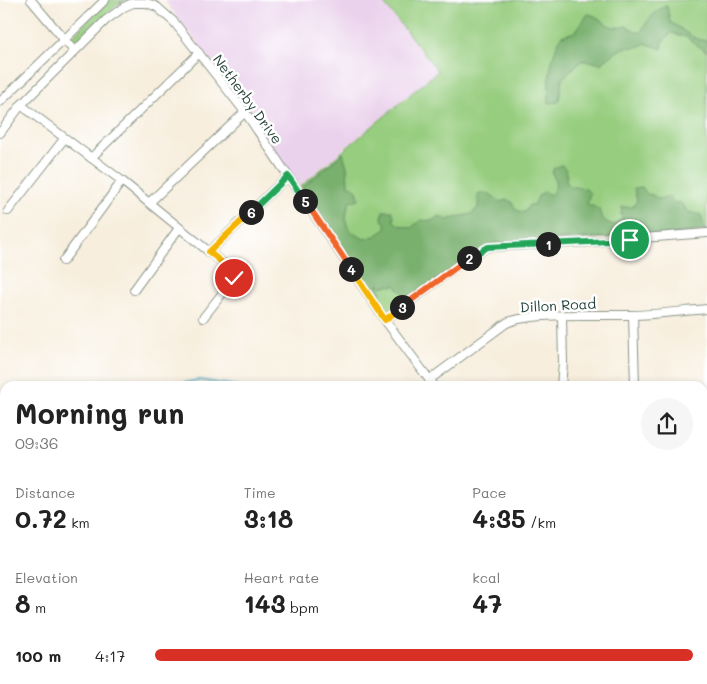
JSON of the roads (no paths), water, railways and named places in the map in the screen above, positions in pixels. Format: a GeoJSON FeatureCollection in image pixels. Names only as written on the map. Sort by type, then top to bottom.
{"type":"FeatureCollection","features":[{"type":"Feature","properties":{"kind":"street"},"geometry":{"type":"LineString","coordinates":[[31,0],[74,51]]}},
{"type":"Feature","properties":{"kind":"street"},"geometry":{"type":"LineString","coordinates":[[3,99],[105,0]]}},
{"type":"Feature","properties":{"kind":"street","name":"Netherby Drive"},"geometry":{"type":"LineString","coordinates":[[0,134],[21,105],[118,10],[128,4],[140,2],[152,5],[174,22],[245,112],[385,320],[431,381]]}},
{"type":"Feature","properties":{"kind":"street"},"geometry":{"type":"LineString","coordinates":[[92,158],[199,53]]}},
{"type":"Feature","properties":{"kind":"street"},"geometry":{"type":"LineString","coordinates":[[21,105],[122,181],[235,274],[232,281],[203,318]]}},
{"type":"Feature","properties":{"kind":"street"},"geometry":{"type":"LineString","coordinates":[[149,203],[245,112]]}},
{"type":"Feature","properties":{"kind":"street"},"geometry":{"type":"LineString","coordinates":[[8,211],[64,139]]}},
{"type":"Feature","properties":{"kind":"street"},"geometry":{"type":"LineString","coordinates":[[209,252],[288,176]]}},
{"type":"Feature","properties":{"kind":"street"},"geometry":{"type":"LineString","coordinates":[[63,261],[122,181]]}},
{"type":"Feature","properties":{"kind":"street"},"geometry":{"type":"LineString","coordinates":[[134,290],[179,228]]}},
{"type":"Feature","properties":{"kind":"street"},"geometry":{"type":"LineString","coordinates":[[385,320],[465,260],[488,247],[592,242],[707,233]]}},
{"type":"Feature","properties":{"kind":"street","name":"Dillon Road"},"geometry":{"type":"LineString","coordinates":[[435,381],[512,321],[522,318],[633,315],[707,309]]}},
{"type":"Feature","properties":{"kind":"street"},"geometry":{"type":"LineString","coordinates":[[633,315],[635,381]]}},
{"type":"Feature","properties":{"kind":"street"},"geometry":{"type":"LineString","coordinates":[[561,381],[562,316]]}},
{"type":"Feature","properties":{"kind":"waterway"},"geometry":{"type":"LineString","coordinates":[[193,381],[205,381]]}}]}
